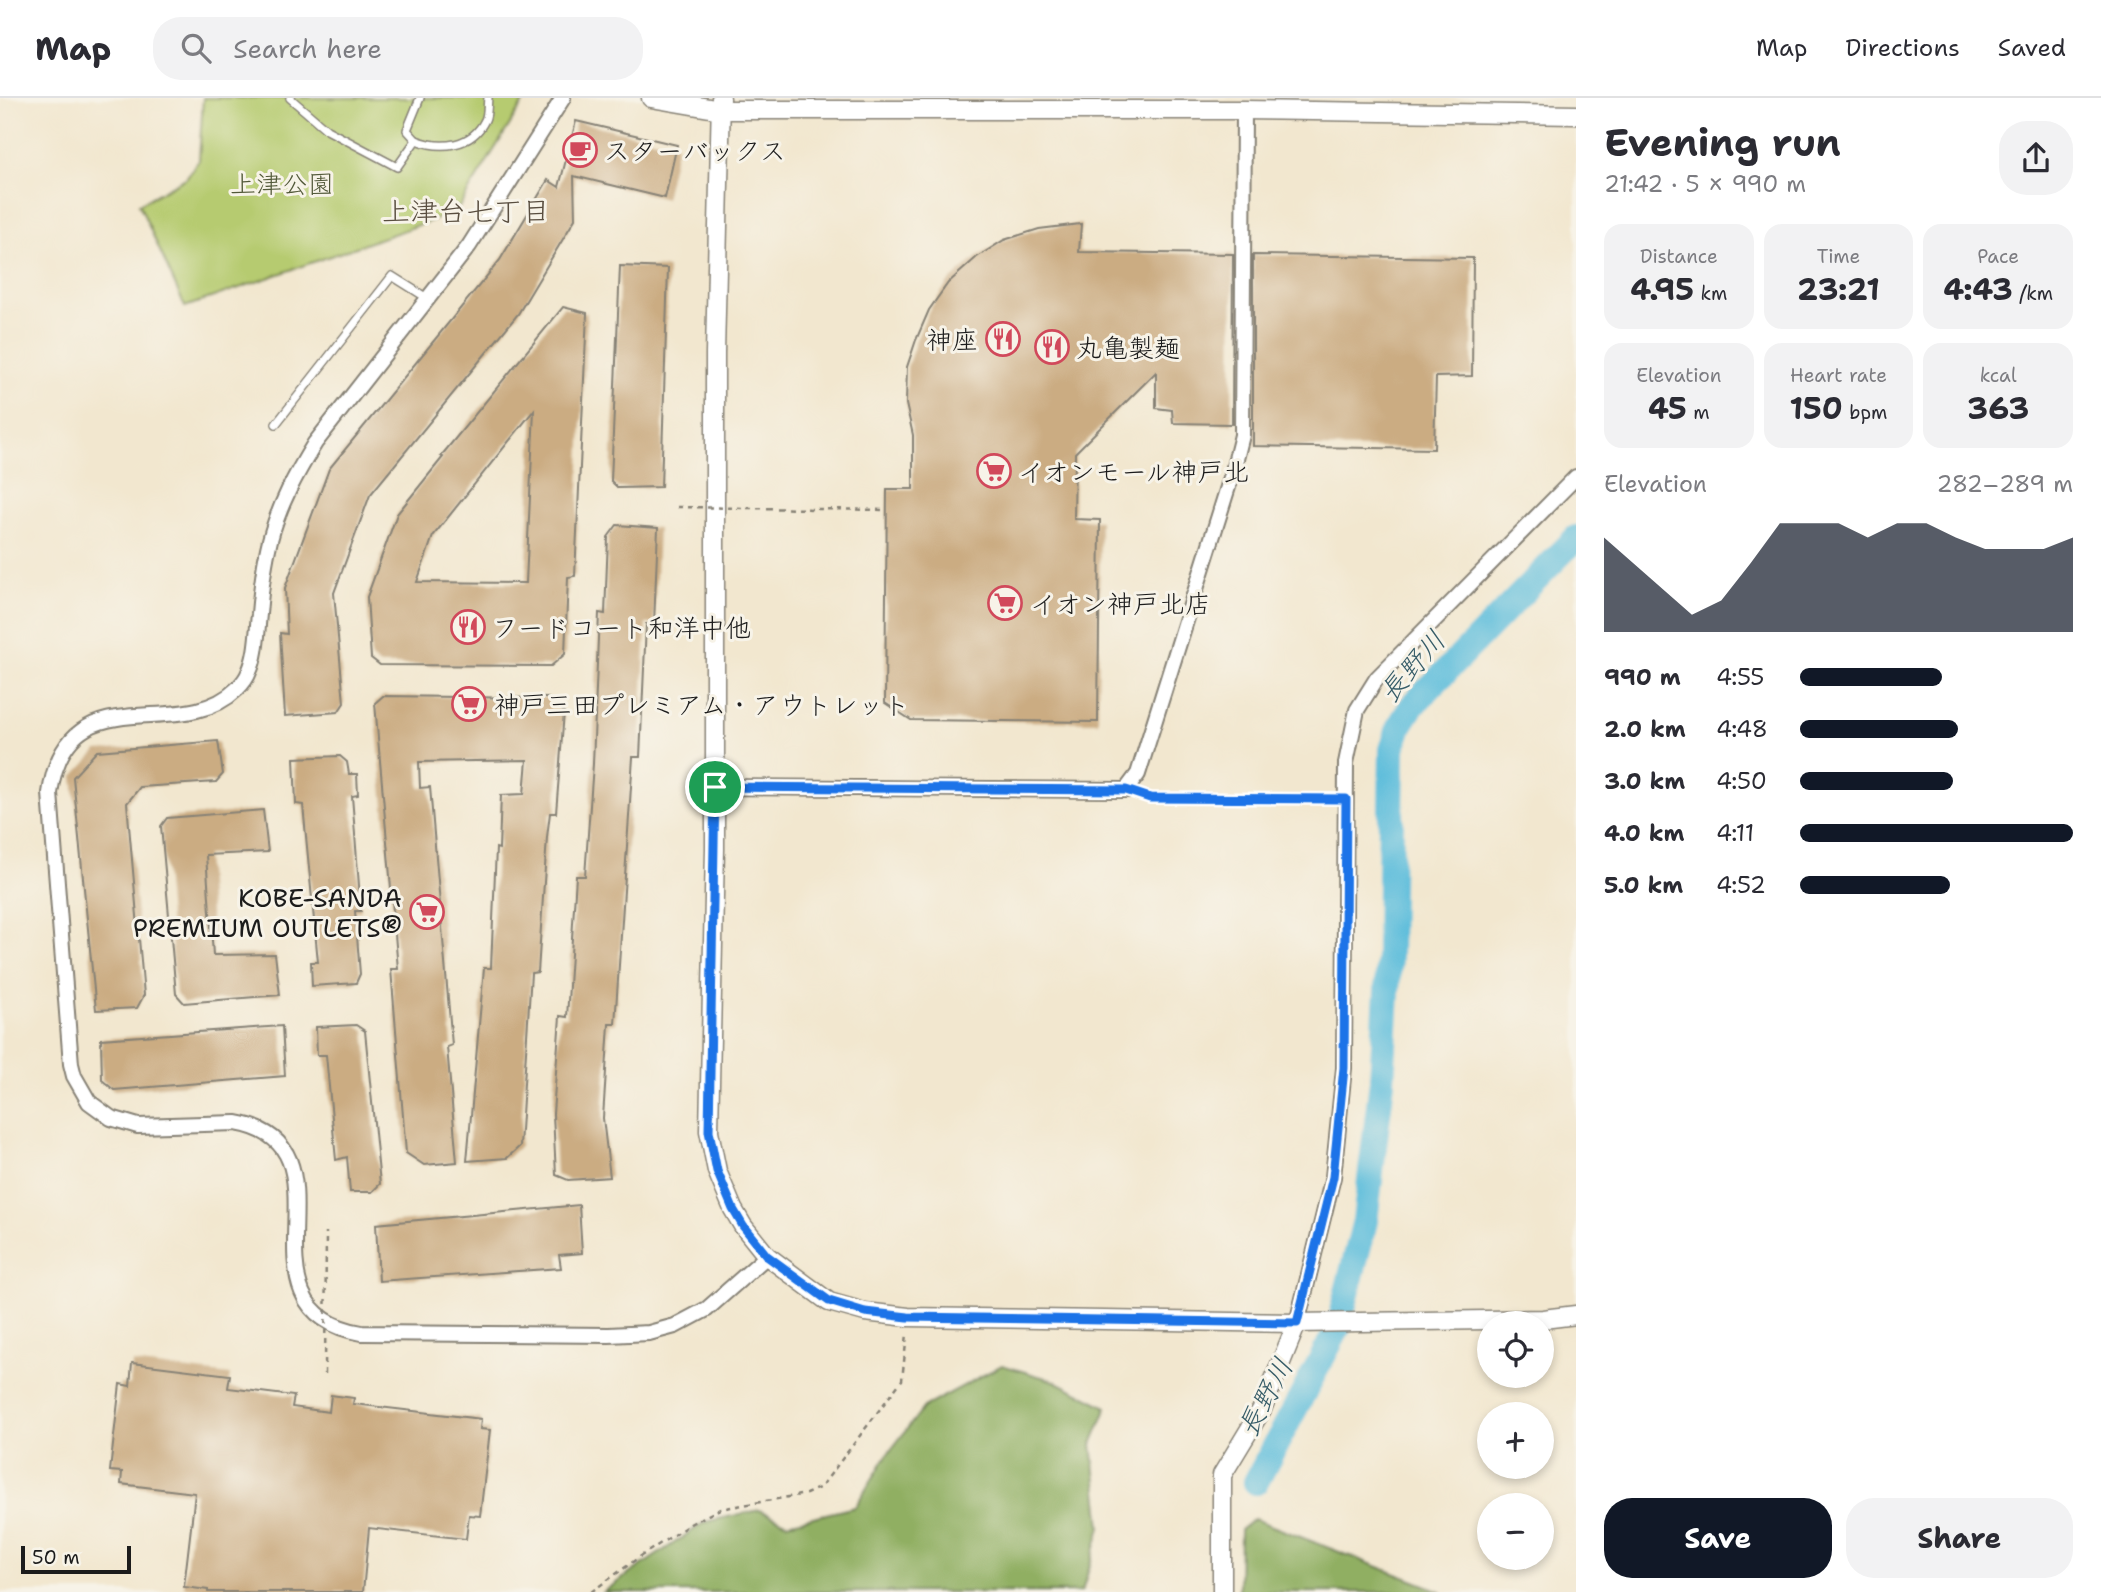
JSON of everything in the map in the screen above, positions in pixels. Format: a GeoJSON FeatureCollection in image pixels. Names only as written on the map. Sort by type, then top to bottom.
{"type":"FeatureCollection","features":[{"type":"Feature","properties":{"kind":"street"},"geometry":{"type":"LineString","coordinates":[[564,98],[469,246],[315,443],[289,488],[278,513],[266,560],[250,672],[240,687],[213,706],[195,711],[114,717],[80,733],[64,748],[57,762],[50,793],[74,1076],[89,1102],[99,1111],[128,1124],[236,1123],[251,1126],[278,1142],[294,1170],[296,1264],[300,1289],[313,1311],[344,1330],[598,1335],[649,1333],[675,1326],[708,1309],[767,1256]]}},
{"type":"Feature","properties":{"kind":"street"},"geometry":{"type":"LineString","coordinates":[[651,98],[721,104],[1244,104],[1576,115]]}},
{"type":"Feature","properties":{"kind":"street"},"geometry":{"type":"LineString","coordinates":[[721,104],[715,368],[715,787],[709,1131],[717,1171],[743,1226],[767,1256],[829,1301],[865,1312],[908,1317],[1297,1323],[1543,1320],[1576,1315]]}},
{"type":"Feature","properties":{"kind":"street"},"geometry":{"type":"LineString","coordinates":[[715,787],[1126,790],[1138,774],[1242,435],[1244,104]]}},
{"type":"Feature","properties":{"kind":"street"},"geometry":{"type":"LineString","coordinates":[[1222,1592],[1222,1475],[1262,1409],[1297,1323],[1333,1177],[1344,1068],[1346,763],[1357,710],[1377,678],[1576,477]]}},
{"type":"Feature","properties":{"kind":"lane"},"geometry":{"type":"LineString","coordinates":[[290,98],[327,130],[397,167],[416,140]]}},
{"type":"Feature","properties":{"kind":"lane"},"geometry":{"type":"LineString","coordinates":[[420,98],[407,130],[416,140],[430,145],[453,145],[472,138],[486,119],[488,98]]}},
{"type":"Feature","properties":{"kind":"lane"},"geometry":{"type":"LineString","coordinates":[[276,424],[392,276],[428,298]]}},
{"type":"Feature","properties":{"kind":"path"},"geometry":{"type":"LineString","coordinates":[[677,507],[887,510]]}},
{"type":"Feature","properties":{"kind":"path"},"geometry":{"type":"LineString","coordinates":[[1126,790],[1150,798],[1346,799]]}},
{"type":"Feature","properties":{"kind":"path"},"geometry":{"type":"LineString","coordinates":[[325,1374],[326,1232]]}},
{"type":"Feature","properties":{"kind":"path"},"geometry":{"type":"LineString","coordinates":[[591,1592],[641,1556],[720,1508],[806,1494],[821,1487],[902,1380],[908,1317]]}},
{"type":"Feature","properties":{"kind":"green space","name":"上津公園"},"geometry":{"type":"Polygon","coordinates":[[[203,98],[526,98],[456,212],[185,307],[139,204],[186,178],[199,160],[203,98]]]}},
{"type":"Feature","properties":{"kind":"green space"},"geometry":{"type":"Polygon","coordinates":[[[1002,1365],[1055,1381],[1107,1407],[1092,1444],[1101,1527],[1082,1592],[603,1592],[705,1522],[759,1510],[788,1523],[855,1507],[887,1455],[924,1407],[1002,1365]]]}},
{"type":"Feature","properties":{"kind":"green space"},"geometry":{"type":"Polygon","coordinates":[[[1254,1519],[1443,1592],[1239,1592],[1240,1530],[1254,1519]]]}},
{"type":"Feature","properties":{"kind":"building"},"geometry":{"type":"Polygon","coordinates":[[[576,121],[677,145],[665,198],[574,176],[575,219],[518,314],[370,495],[334,593],[344,703],[338,712],[285,716],[280,633],[287,634],[285,588],[329,469],[500,260],[548,180],[559,187],[576,121]]]}},
{"type":"Feature","properties":{"kind":"building","name":"イオンモール神戸北"},"geometry":{"type":"Polygon","coordinates":[[[1081,224],[1079,252],[1233,254],[1232,424],[1173,423],[1172,410],[1156,408],[1156,372],[1075,453],[1074,519],[1100,520],[1098,722],[911,720],[885,703],[887,489],[913,489],[913,435],[906,404],[907,367],[916,340],[929,310],[948,283],[977,257],[1004,240],[1039,229],[1081,224]]]}},
{"type":"Feature","properties":{"kind":"building"},"geometry":{"type":"Polygon","coordinates":[[[1253,255],[1473,258],[1472,376],[1436,377],[1434,449],[1253,446],[1253,255]]]}},
{"type":"Feature","properties":{"kind":"building"},"geometry":{"type":"Polygon","coordinates":[[[620,266],[668,268],[661,487],[618,488],[611,481],[620,266]]]}},
{"type":"Feature","properties":{"kind":"building"},"geometry":{"type":"Polygon","coordinates":[[[563,307],[587,313],[575,576],[568,577],[565,654],[551,666],[380,665],[371,658],[367,597],[397,514],[443,457],[441,456],[563,307]],[[534,410],[433,536],[417,582],[526,583],[534,410]]]}},
{"type":"Feature","properties":{"kind":"building"},"geometry":{"type":"Polygon","coordinates":[[[617,525],[658,528],[654,624],[646,624],[640,757],[633,757],[615,1024],[609,1024],[603,1118],[610,1177],[568,1180],[556,1175],[553,1114],[560,1016],[567,1017],[576,876],[585,876],[599,613],[605,614],[608,537],[617,525]]]}},
{"type":"Feature","properties":{"kind":"building"},"geometry":{"type":"Polygon","coordinates":[[[383,696],[548,698],[564,712],[556,813],[550,813],[547,837],[538,972],[531,973],[520,1146],[507,1158],[467,1161],[484,968],[491,968],[501,795],[524,794],[527,760],[419,762],[420,788],[430,787],[452,1045],[447,1047],[457,1162],[424,1165],[406,1153],[391,969],[398,969],[375,703],[383,696]]]}},
{"type":"Feature","properties":{"kind":"building"},"geometry":{"type":"Polygon","coordinates":[[[218,741],[223,774],[216,782],[140,787],[127,803],[144,995],[137,1008],[96,1010],[73,777],[97,751],[218,741]]]}},
{"type":"Feature","properties":{"kind":"building"},"geometry":{"type":"Polygon","coordinates":[[[340,756],[347,762],[349,774],[357,774],[358,795],[352,796],[361,911],[355,911],[360,974],[356,983],[312,986],[311,962],[318,962],[303,805],[296,804],[294,758],[340,756]]]}},
{"type":"Feature","properties":{"kind":"building"},"geometry":{"type":"Polygon","coordinates":[[[263,810],[268,852],[206,855],[213,955],[275,954],[280,995],[184,1003],[176,994],[161,826],[167,818],[263,810]]]}},
{"type":"Feature","properties":{"kind":"building"},"geometry":{"type":"Polygon","coordinates":[[[356,1025],[365,1031],[380,1184],[372,1192],[350,1192],[347,1157],[336,1160],[326,1055],[317,1055],[316,1027],[356,1025]]]}},
{"type":"Feature","properties":{"kind":"building"},"geometry":{"type":"Polygon","coordinates":[[[282,1026],[285,1076],[114,1090],[102,1080],[101,1039],[282,1026]]]}},
{"type":"Feature","properties":{"kind":"building"},"geometry":{"type":"Polygon","coordinates":[[[579,1205],[582,1253],[559,1255],[561,1268],[379,1281],[376,1224],[579,1205]]]}},
{"type":"Feature","properties":{"kind":"building"},"geometry":{"type":"Polygon","coordinates":[[[132,1363],[230,1375],[228,1388],[294,1396],[292,1407],[329,1412],[331,1395],[354,1398],[353,1404],[481,1419],[480,1429],[490,1430],[480,1516],[469,1515],[466,1539],[369,1528],[363,1592],[208,1592],[184,1587],[195,1493],[121,1484],[122,1472],[110,1471],[120,1384],[130,1386],[132,1363]]]}},
{"type":"Feature","properties":{"kind":"waterway","name":"長野川"},"geometry":{"type":"LineString","coordinates":[[1256,1482],[1338,1328],[1365,1221],[1382,1081],[1389,956],[1392,750],[1400,725],[1412,706],[1576,538]]}},
{"type":"Feature","properties":{"kind":"place","name":"スターバックス"},"geometry":{"type":"Point","coordinates":[580,150]}},
{"type":"Feature","properties":{"kind":"place","name":"神座"},"geometry":{"type":"Point","coordinates":[1003,339]}},
{"type":"Feature","properties":{"kind":"place","name":"丸亀製麺"},"geometry":{"type":"Point","coordinates":[1052,347]}},
{"type":"Feature","properties":{"kind":"place","name":"イオンモール神戸北"},"geometry":{"type":"Point","coordinates":[994,471]}},
{"type":"Feature","properties":{"kind":"place","name":"イオン神戸北店"},"geometry":{"type":"Point","coordinates":[1005,603]}},
{"type":"Feature","properties":{"kind":"place","name":"フードコート和洋中他"},"geometry":{"type":"Point","coordinates":[468,627]}},
{"type":"Feature","properties":{"kind":"place","name":"神戸三田プレミアム・アウトレット"},"geometry":{"type":"Point","coordinates":[469,704]}},
{"type":"Feature","properties":{"kind":"place","name":"KOBE-SANDA PREMIUM OUTLETS®"},"geometry":{"type":"Point","coordinates":[427,912]}},
{"type":"Feature","properties":{"kind":"district","name":"上津台七丁目"},"geometry":{"type":"Point","coordinates":[466,211]}},
{"type":"Feature","properties":{"kind":"route"},"geometry":{"type":"LineString","coordinates":[[715,787],[1126,790],[1150,798],[1346,799],[1344,1068],[1333,1177],[1297,1323],[908,1317],[865,1312],[829,1301],[767,1256],[733,1209],[717,1171],[709,1131],[715,787]]}}]}
